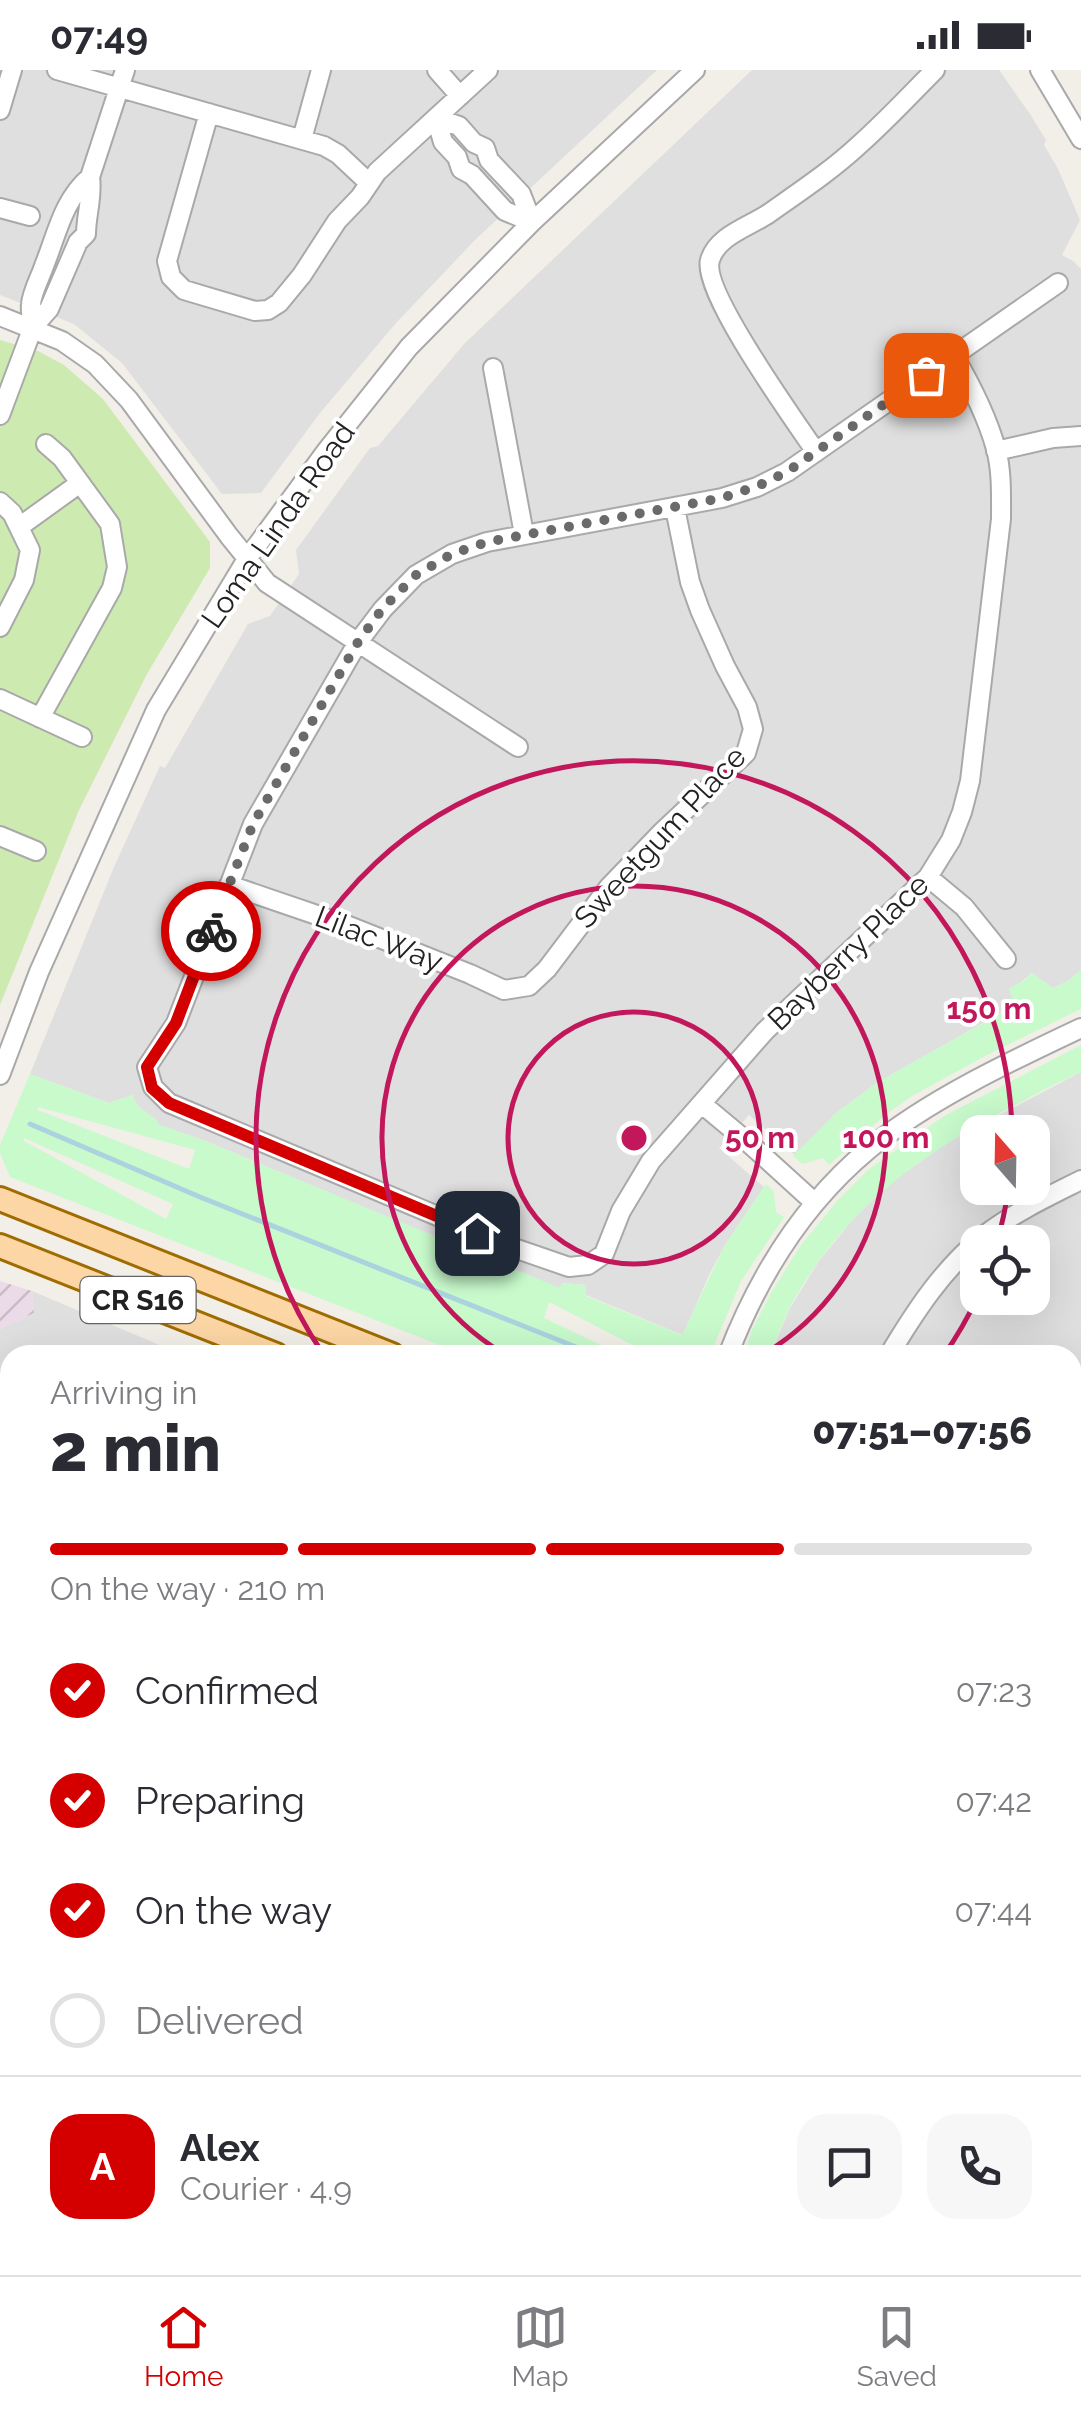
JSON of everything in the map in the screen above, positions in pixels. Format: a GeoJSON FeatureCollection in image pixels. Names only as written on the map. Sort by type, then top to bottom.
{"type":"FeatureCollection","features":[{"type":"Feature","properties":{"kind":"main road","name":"CR S16"},"geometry":{"type":"LineString","coordinates":[[0,1199],[367,1345]]}},
{"type":"Feature","properties":{"kind":"main road","name":"CR S16"},"geometry":{"type":"LineString","coordinates":[[0,1246],[251,1345]]}},
{"type":"Feature","properties":{"kind":"street"},"geometry":{"type":"LineString","coordinates":[[0,110],[12,70]]}},
{"type":"Feature","properties":{"kind":"street"},"geometry":{"type":"LineString","coordinates":[[57,70],[123,79],[209,113],[331,148],[369,184]]}},
{"type":"Feature","properties":{"kind":"street"},"geometry":{"type":"LineString","coordinates":[[302,140],[320,70]]}},
{"type":"Feature","properties":{"kind":"street"},"geometry":{"type":"LineString","coordinates":[[437,70],[460,96]]}},
{"type":"Feature","properties":{"kind":"street"},"geometry":{"type":"LineString","coordinates":[[209,113],[167,261],[171,277],[184,290],[255,310],[268,310],[302,275],[337,221],[377,172],[488,70]]}},
{"type":"Feature","properties":{"kind":"street","name":"Loma Linda Road"},"geometry":{"type":"LineString","coordinates":[[0,1075],[39,972],[156,710],[247,560],[409,347],[532,222],[695,70]]}},
{"type":"Feature","properties":{"kind":"street"},"geometry":{"type":"LineString","coordinates":[[816,452],[744,344],[711,281],[708,262],[720,242],[753,224],[858,146],[936,70]]}},
{"type":"Feature","properties":{"kind":"street"},"geometry":{"type":"LineString","coordinates":[[1040,70],[1081,139]]}},
{"type":"Feature","properties":{"kind":"street"},"geometry":{"type":"LineString","coordinates":[[0,415],[9,369],[32,328],[49,310],[78,242],[86,234],[90,177],[123,79]]}},
{"type":"Feature","properties":{"kind":"street"},"geometry":{"type":"LineString","coordinates":[[436,118],[459,126],[485,148],[489,160],[521,194],[532,222]]}},
{"type":"Feature","properties":{"kind":"street"},"geometry":{"type":"LineString","coordinates":[[436,118],[443,142],[457,157],[460,169],[472,175],[505,211],[532,222]]}},
{"type":"Feature","properties":{"kind":"street"},"geometry":{"type":"LineString","coordinates":[[32,328],[31,303],[57,224],[77,188],[90,177]]}},
{"type":"Feature","properties":{"kind":"street"},"geometry":{"type":"LineString","coordinates":[[0,208],[30,216]]}},
{"type":"Feature","properties":{"kind":"street"},"geometry":{"type":"LineString","coordinates":[[229,886],[253,824],[358,642],[383,608],[416,575],[452,554],[487,542],[675,508],[758,486],[787,472],[1058,283]]}},
{"type":"Feature","properties":{"kind":"street"},"geometry":{"type":"LineString","coordinates":[[0,316],[62,341],[95,364],[129,400],[267,583],[518,747]]}},
{"type":"Feature","properties":{"kind":"street","name":"Bayberry Place"},"geometry":{"type":"LineString","coordinates":[[229,886],[176,1023],[147,1067],[152,1088],[169,1103],[511,1247],[568,1268],[588,1266],[604,1254],[621,1211],[651,1161],[765,1031],[928,877],[951,840],[970,781],[1001,519],[996,451],[986,418],[954,356]]}},
{"type":"Feature","properties":{"kind":"street"},"geometry":{"type":"LineString","coordinates":[[493,368],[524,534]]}},
{"type":"Feature","properties":{"kind":"street"},"geometry":{"type":"LineString","coordinates":[[996,451],[1081,436]]}},
{"type":"Feature","properties":{"kind":"street"},"geometry":{"type":"LineString","coordinates":[[40,718],[112,588],[117,567],[110,524],[62,458],[46,444]]}},
{"type":"Feature","properties":{"kind":"street"},"geometry":{"type":"LineString","coordinates":[[19,527],[80,483]]}},
{"type":"Feature","properties":{"kind":"street"},"geometry":{"type":"LineString","coordinates":[[0,502],[12,513],[30,550],[24,580],[0,627]]}},
{"type":"Feature","properties":{"kind":"street","name":"Sweetgum Place"},"geometry":{"type":"LineString","coordinates":[[528,986],[547,969],[608,887],[746,753],[753,729],[748,707],[700,610],[690,582],[675,508]]}},
{"type":"Feature","properties":{"kind":"street"},"geometry":{"type":"LineString","coordinates":[[0,700],[82,738]]}},
{"type":"Feature","properties":{"kind":"street"},"geometry":{"type":"LineString","coordinates":[[0,836],[36,851]]}},
{"type":"Feature","properties":{"kind":"street"},"geometry":{"type":"LineString","coordinates":[[928,877],[964,907],[1006,959]]}},
{"type":"Feature","properties":{"kind":"street","name":"Lilac Way"},"geometry":{"type":"LineString","coordinates":[[229,886],[349,926],[504,990],[528,986]]}},
{"type":"Feature","properties":{"kind":"street"},"geometry":{"type":"LineString","coordinates":[[732,1345],[742,1318],[790,1236],[840,1175],[870,1147],[918,1114],[1081,1028]]}},
{"type":"Feature","properties":{"kind":"street"},"geometry":{"type":"LineString","coordinates":[[702,1104],[815,1204]]}},
{"type":"Feature","properties":{"kind":"street"},"geometry":{"type":"LineString","coordinates":[[896,1345],[934,1286],[963,1254],[1012,1217],[1081,1180]]}},
{"type":"Feature","properties":{"kind":"shaded area"},"geometry":{"type":"Polygon","coordinates":[[[0,70],[657,70],[476,239],[396,323],[320,413],[261,493],[222,494],[122,363],[74,324],[0,295],[0,70]]]}},
{"type":"Feature","properties":{"kind":"shaded area"},"geometry":{"type":"Polygon","coordinates":[[[752,70],[999,70],[1046,140],[1044,145],[1080,220],[1062,255],[1081,269],[1081,970],[1053,988],[1032,973],[1017,985],[1015,1005],[878,1082],[836,1113],[795,1155],[749,1115],[719,1148],[764,1187],[725,1245],[683,1335],[586,1295],[586,1285],[563,1283],[560,1289],[156,1124],[132,1095],[109,1103],[30,1074],[114,867],[160,766],[165,768],[248,624],[270,616],[299,574],[296,550],[370,448],[378,446],[465,343],[752,70]]]}},
{"type":"Feature","properties":{"kind":"shaded area"},"geometry":{"type":"Polygon","coordinates":[[[1081,1072],[1081,1345],[774,1345],[790,1308],[819,1261],[859,1212],[899,1177],[960,1136],[960,1205],[1050,1205],[1050,1115],[999,1115],[1081,1072]]]}},
{"type":"Feature","properties":{"kind":"shaded area"},"geometry":{"type":"Polygon","coordinates":[[[0,1281],[32,1291],[34,1313],[0,1329],[0,1281]]]}},
{"type":"Feature","properties":{"kind":"shaded area"},"geometry":{"type":"Polygon","coordinates":[[[32,1291],[159,1345],[0,1345],[0,1329],[34,1313],[32,1291]]]}},
{"type":"Feature","properties":{"kind":"green space"},"geometry":{"type":"Polygon","coordinates":[[[0,340],[38,351],[64,365],[103,399],[210,542],[210,568],[147,674],[79,810],[0,1005],[0,340]]]}},
{"type":"Feature","properties":{"kind":"green space"},"geometry":{"type":"Polygon","coordinates":[[[1081,970],[1081,1009],[912,1096],[829,1165],[823,1158],[802,1164],[793,1156],[836,1113],[878,1082],[1014,1006],[1009,988],[1032,973],[1053,988],[1081,970]]]}},
{"type":"Feature","properties":{"kind":"green space"},"geometry":{"type":"Polygon","coordinates":[[[1081,1045],[1081,1072],[997,1115],[960,1115],[960,1136],[880,1194],[832,1244],[791,1305],[774,1345],[747,1345],[771,1293],[801,1245],[869,1169],[944,1116],[1081,1045]]]}},
{"type":"Feature","properties":{"kind":"green space"},"geometry":{"type":"Polygon","coordinates":[[[30,1074],[109,1103],[132,1095],[157,1124],[560,1288],[562,1283],[586,1285],[586,1296],[682,1335],[725,1245],[766,1184],[774,1192],[776,1212],[784,1217],[741,1281],[714,1345],[633,1345],[549,1302],[544,1318],[601,1345],[439,1345],[10,1177],[0,1153],[30,1074]],[[38,1107],[189,1169],[195,1150],[38,1107]],[[24,1138],[166,1219],[173,1204],[24,1138]]]}},
{"type":"Feature","properties":{"kind":"waterway"},"geometry":{"type":"LineString","coordinates":[[30,1124],[200,1197],[571,1345]]}},
{"type":"Feature","properties":{"kind":"way so far"},"geometry":{"type":"LineString","coordinates":[[211,931],[253,824],[276,782],[358,642],[383,608],[416,575],[452,554],[487,542],[675,508],[758,486],[787,472],[926,375]]}},
{"type":"Feature","properties":{"kind":"route"},"geometry":{"type":"LineString","coordinates":[[211,931],[176,1023],[147,1067],[152,1088],[169,1103],[477,1233]]}}]}
